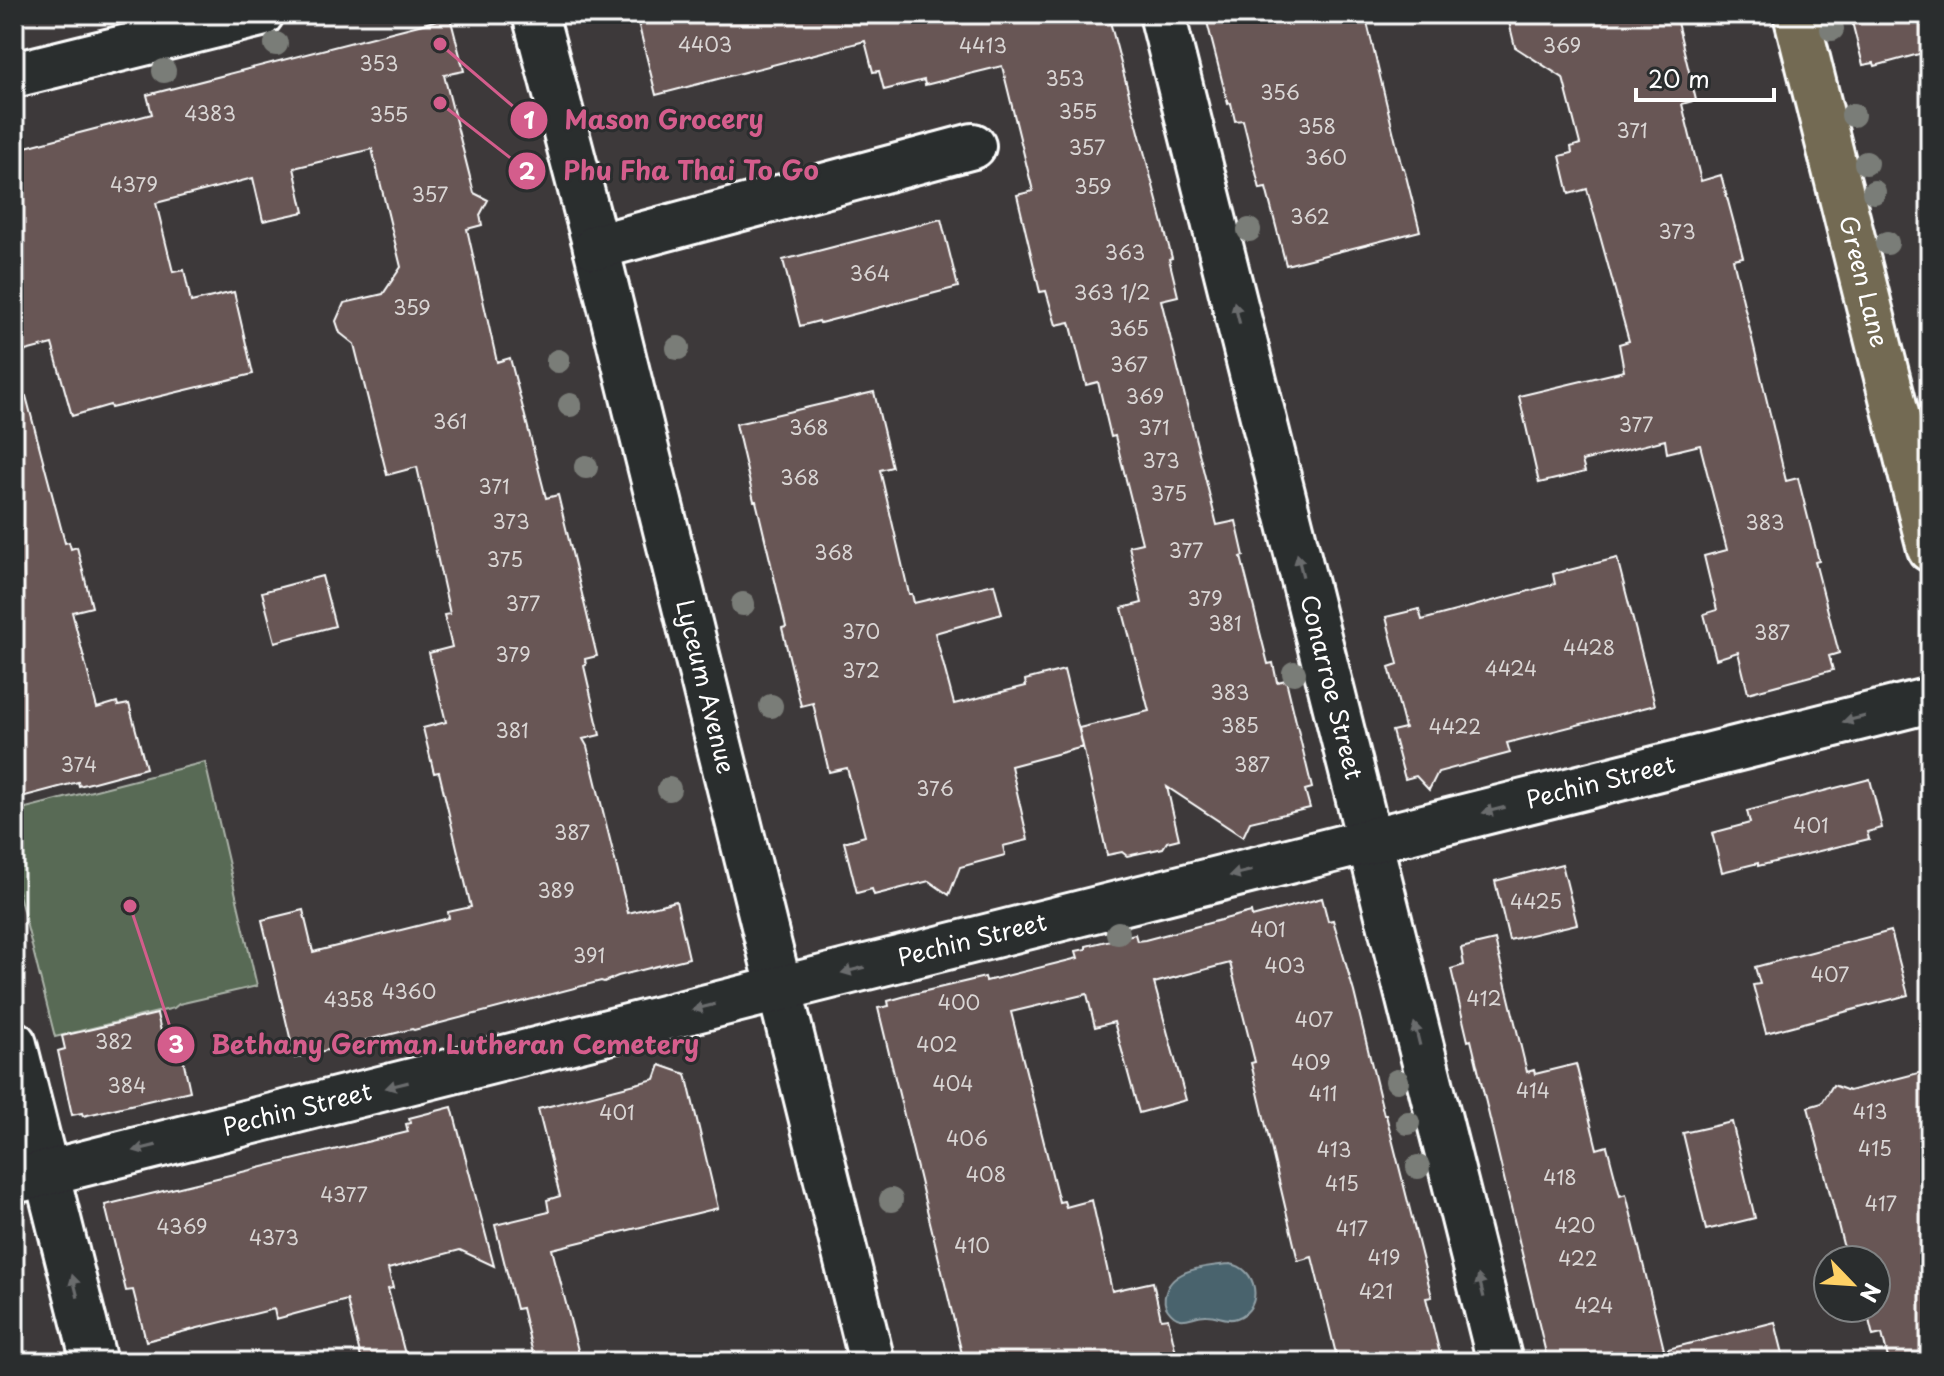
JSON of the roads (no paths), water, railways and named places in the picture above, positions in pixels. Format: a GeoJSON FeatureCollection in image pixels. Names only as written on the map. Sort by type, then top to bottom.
{"type":"FeatureCollection","features":[{"type":"Feature","properties":{"kind":"main road","name":"Green Lane"},"geometry":{"type":"LineString","coordinates":[[1796,14],[1930,549]]}},
{"type":"Feature","properties":{"kind":"street"},"geometry":{"type":"LineString","coordinates":[[14,75],[261,14]]}},
{"type":"Feature","properties":{"kind":"street","name":"Lyceum Avenue"},"geometry":{"type":"LineString","coordinates":[[535,14],[596,247],[872,1362]]}},
{"type":"Feature","properties":{"kind":"street","name":"Conarroe Street"},"geometry":{"type":"LineString","coordinates":[[1162,14],[1500,1362]]}},
{"type":"Feature","properties":{"kind":"street"},"geometry":{"type":"LineString","coordinates":[[596,247],[973,146]]}},
{"type":"Feature","properties":{"kind":"street","name":"Pechin Street"},"geometry":{"type":"LineString","coordinates":[[30,1177],[1930,700]]}},
{"type":"Feature","properties":{"kind":"street"},"geometry":{"type":"LineString","coordinates":[[14,1044],[30,1177],[94,1362]]}},
{"type":"Feature","properties":{"kind":"water"},"geometry":{"type":"Polygon","coordinates":[[[1230,1264],[1246,1272],[1254,1288],[1252,1306],[1246,1313],[1233,1319],[1202,1315],[1182,1319],[1168,1310],[1165,1294],[1176,1278],[1193,1270],[1230,1264]]]}},
{"type":"Feature","properties":{"kind":"place","name":"Mason Grocery"},"geometry":{"type":"Point","coordinates":[440,44]}},
{"type":"Feature","properties":{"kind":"place","name":"Phu Fha Thai To Go"},"geometry":{"type":"Point","coordinates":[440,103]}},
{"type":"Feature","properties":{"kind":"place","name":"Bethany German Lutheran Cemetery"},"geometry":{"type":"Point","coordinates":[130,906]}}]}
